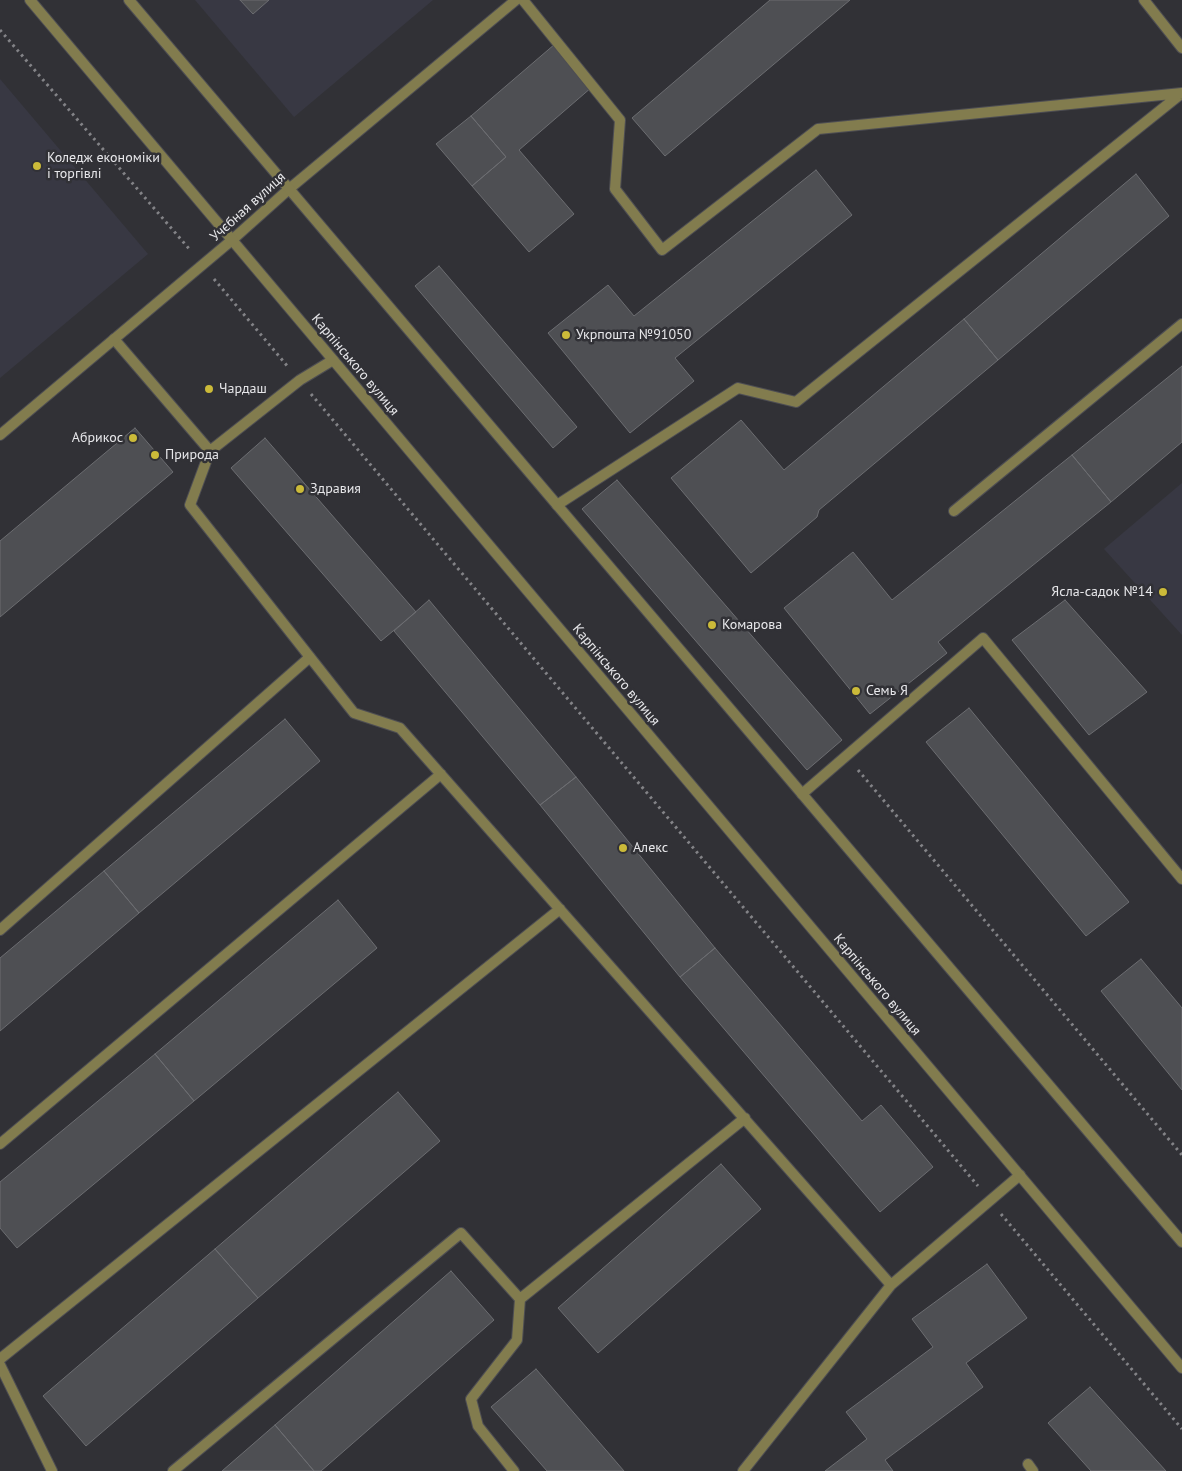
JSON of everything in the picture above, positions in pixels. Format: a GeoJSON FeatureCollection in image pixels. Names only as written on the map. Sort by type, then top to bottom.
{"type":"FeatureCollection","features":[{"type":"Feature","properties":{"kind":"street","name":"Карпінського вулиця"},"geometry":{"type":"LineString","coordinates":[[30,0],[1182,1368]]}},
{"type":"Feature","properties":{"kind":"street"},"geometry":{"type":"LineString","coordinates":[[129,0],[1182,1242]]}},
{"type":"Feature","properties":{"kind":"street","name":"Учєбная вулиця"},"geometry":{"type":"LineString","coordinates":[[0,435],[203,265],[289,189],[516,0]]}},
{"type":"Feature","properties":{"kind":"street"},"geometry":{"type":"LineString","coordinates":[[523,0],[620,120],[615,189],[662,250],[818,129],[1182,93]]}},
{"type":"Feature","properties":{"kind":"street"},"geometry":{"type":"LineString","coordinates":[[1144,0],[1182,48]]}},
{"type":"Feature","properties":{"kind":"street"},"geometry":{"type":"LineString","coordinates":[[557,505],[738,388],[796,402],[1182,93]]}},
{"type":"Feature","properties":{"kind":"street"},"geometry":{"type":"LineString","coordinates":[[954,511],[1182,324]]}},
{"type":"Feature","properties":{"kind":"street"},"geometry":{"type":"LineString","coordinates":[[114,339],[210,451]]}},
{"type":"Feature","properties":{"kind":"street"},"geometry":{"type":"LineString","coordinates":[[332,360],[300,380],[210,451],[190,505],[354,713],[400,728],[891,1285]]}},
{"type":"Feature","properties":{"kind":"street"},"geometry":{"type":"LineString","coordinates":[[802,794],[984,638],[1182,879]]}},
{"type":"Feature","properties":{"kind":"street"},"geometry":{"type":"LineString","coordinates":[[0,930],[310,657]]}},
{"type":"Feature","properties":{"kind":"street"},"geometry":{"type":"LineString","coordinates":[[0,1144],[441,774]]}},
{"type":"Feature","properties":{"kind":"street"},"geometry":{"type":"LineString","coordinates":[[0,1359],[560,909]]}},
{"type":"Feature","properties":{"kind":"street"},"geometry":{"type":"LineString","coordinates":[[520,1299],[745,1118]]}},
{"type":"Feature","properties":{"kind":"street"},"geometry":{"type":"LineString","coordinates":[[743,1471],[891,1285],[1020,1175]]}},
{"type":"Feature","properties":{"kind":"street"},"geometry":{"type":"LineString","coordinates":[[173,1471],[462,1233],[520,1299],[517,1340],[471,1399],[478,1426],[514,1471]]}},
{"type":"Feature","properties":{"kind":"street"},"geometry":{"type":"LineString","coordinates":[[0,1365],[52,1471]]}},
{"type":"Feature","properties":{"kind":"path"},"geometry":{"type":"LineString","coordinates":[[0,30],[203,265],[1182,1429]]}},
{"type":"Feature","properties":{"kind":"path"},"geometry":{"type":"LineString","coordinates":[[846,756],[1182,1155]]}},
{"type":"Feature","properties":{"kind":"shaded area"},"geometry":{"type":"Polygon","coordinates":[[[195,0],[433,0],[294,117],[195,0]]]}},
{"type":"Feature","properties":{"kind":"shaded area","name":"Коледж економіки і торгівлі"},"geometry":{"type":"Polygon","coordinates":[[[0,79],[148,254],[0,378],[0,79]]]}},
{"type":"Feature","properties":{"kind":"shaded area","name":"Ясла-садок №14"},"geometry":{"type":"Polygon","coordinates":[[[1182,483],[1182,635],[1104,549],[1182,483]]]}},
{"type":"Feature","properties":{"kind":"building"},"geometry":{"type":"Polygon","coordinates":[[[240,0],[269,0],[253,14],[240,0]]]}},
{"type":"Feature","properties":{"kind":"building"},"geometry":{"type":"Polygon","coordinates":[[[770,0],[850,0],[665,156],[632,118],[770,0]]]}},
{"type":"Feature","properties":{"kind":"building"},"geometry":{"type":"Polygon","coordinates":[[[555,44],[592,87],[519,150],[574,214],[529,252],[472,186],[506,157],[471,116],[555,44]]]}},
{"type":"Feature","properties":{"kind":"building"},"geometry":{"type":"Polygon","coordinates":[[[471,116],[506,157],[472,186],[436,144],[471,116]]]}},
{"type":"Feature","properties":{"kind":"building"},"geometry":{"type":"Polygon","coordinates":[[[816,170],[852,215],[675,358],[694,381],[630,433],[548,333],[608,285],[634,316],[816,170]]]}},
{"type":"Feature","properties":{"kind":"building"},"geometry":{"type":"Polygon","coordinates":[[[1136,174],[1169,216],[998,360],[964,319],[1136,174]]]}},
{"type":"Feature","properties":{"kind":"building"},"geometry":{"type":"Polygon","coordinates":[[[439,266],[577,427],[553,448],[415,286],[439,266]]]}},
{"type":"Feature","properties":{"kind":"building"},"geometry":{"type":"Polygon","coordinates":[[[964,319],[998,360],[819,510],[817,517],[751,573],[671,478],[741,420],[784,470],[964,319]]]}},
{"type":"Feature","properties":{"kind":"building"},"geometry":{"type":"Polygon","coordinates":[[[1182,366],[1182,442],[1111,502],[1072,455],[1182,366]]]}},
{"type":"Feature","properties":{"kind":"building"},"geometry":{"type":"Polygon","coordinates":[[[135,428],[173,472],[0,617],[0,541],[135,428]]]}},
{"type":"Feature","properties":{"kind":"building"},"geometry":{"type":"Polygon","coordinates":[[[265,438],[416,612],[381,641],[231,468],[265,438]]]}},
{"type":"Feature","properties":{"kind":"building"},"geometry":{"type":"Polygon","coordinates":[[[1072,455],[1111,502],[938,642],[947,653],[870,714],[784,608],[853,552],[892,600],[1072,455]]]}},
{"type":"Feature","properties":{"kind":"building","name":"Комарова"},"geometry":{"type":"Polygon","coordinates":[[[617,480],[842,740],[807,770],[582,509],[617,480]]]}},
{"type":"Feature","properties":{"kind":"building"},"geometry":{"type":"Polygon","coordinates":[[[429,600],[576,777],[540,805],[394,631],[429,600]]]}},
{"type":"Feature","properties":{"kind":"building"},"geometry":{"type":"Polygon","coordinates":[[[1065,600],[1147,692],[1089,735],[1012,640],[1065,600]]]}},
{"type":"Feature","properties":{"kind":"building"},"geometry":{"type":"Polygon","coordinates":[[[969,708],[1129,902],[1086,936],[926,742],[969,708]]]}},
{"type":"Feature","properties":{"kind":"building"},"geometry":{"type":"Polygon","coordinates":[[[285,719],[320,761],[139,913],[104,871],[285,719]]]}},
{"type":"Feature","properties":{"kind":"building"},"geometry":{"type":"Polygon","coordinates":[[[576,777],[715,948],[680,977],[540,805],[576,777]]]}},
{"type":"Feature","properties":{"kind":"building"},"geometry":{"type":"Polygon","coordinates":[[[104,871],[139,913],[0,1031],[0,958],[104,871]]]}},
{"type":"Feature","properties":{"kind":"building"},"geometry":{"type":"Polygon","coordinates":[[[338,900],[377,948],[194,1101],[155,1054],[338,900]]]}},
{"type":"Feature","properties":{"kind":"building"},"geometry":{"type":"Polygon","coordinates":[[[715,948],[862,1121],[881,1105],[933,1167],[880,1212],[680,977],[715,948]]]}},
{"type":"Feature","properties":{"kind":"building"},"geometry":{"type":"Polygon","coordinates":[[[1141,959],[1182,1008],[1182,1090],[1101,991],[1141,959]]]}},
{"type":"Feature","properties":{"kind":"building"},"geometry":{"type":"Polygon","coordinates":[[[155,1054],[194,1101],[17,1248],[0,1228],[0,1182],[155,1054]]]}},
{"type":"Feature","properties":{"kind":"building"},"geometry":{"type":"Polygon","coordinates":[[[398,1092],[440,1141],[258,1298],[215,1249],[398,1092]]]}},
{"type":"Feature","properties":{"kind":"building"},"geometry":{"type":"Polygon","coordinates":[[[721,1164],[761,1209],[598,1353],[558,1308],[721,1164]]]}},
{"type":"Feature","properties":{"kind":"building"},"geometry":{"type":"Polygon","coordinates":[[[215,1249],[258,1298],[86,1446],[43,1396],[215,1249]]]}},
{"type":"Feature","properties":{"kind":"building"},"geometry":{"type":"Polygon","coordinates":[[[987,1264],[1027,1318],[966,1363],[983,1387],[885,1460],[893,1471],[825,1471],[867,1439],[846,1412],[933,1347],[912,1319],[987,1264]]]}},
{"type":"Feature","properties":{"kind":"building"},"geometry":{"type":"Polygon","coordinates":[[[451,1271],[494,1320],[321,1471],[314,1471],[275,1425],[451,1271]]]}},
{"type":"Feature","properties":{"kind":"building"},"geometry":{"type":"Polygon","coordinates":[[[536,1369],[624,1471],[547,1471],[491,1407],[536,1369]]]}},
{"type":"Feature","properties":{"kind":"building"},"geometry":{"type":"Polygon","coordinates":[[[1090,1387],[1166,1471],[1091,1471],[1048,1423],[1090,1387]]]}},
{"type":"Feature","properties":{"kind":"building"},"geometry":{"type":"Polygon","coordinates":[[[275,1425],[314,1471],[222,1471],[275,1425]]]}},
{"type":"Feature","properties":{"kind":"place","name":"Коледж економіки і торгівлі"},"geometry":{"type":"Point","coordinates":[37,166]}},
{"type":"Feature","properties":{"kind":"place","name":"Укрпошта №91050"},"geometry":{"type":"Point","coordinates":[566,335]}},
{"type":"Feature","properties":{"kind":"place","name":"Чардаш"},"geometry":{"type":"Point","coordinates":[209,389]}},
{"type":"Feature","properties":{"kind":"place","name":"Абрикос"},"geometry":{"type":"Point","coordinates":[133,438]}},
{"type":"Feature","properties":{"kind":"place","name":"Природа"},"geometry":{"type":"Point","coordinates":[155,455]}},
{"type":"Feature","properties":{"kind":"place","name":"Здравия"},"geometry":{"type":"Point","coordinates":[300,489]}},
{"type":"Feature","properties":{"kind":"place","name":"Ясла-садок №14"},"geometry":{"type":"Point","coordinates":[1163,592]}},
{"type":"Feature","properties":{"kind":"place","name":"Комарова"},"geometry":{"type":"Point","coordinates":[712,625]}},
{"type":"Feature","properties":{"kind":"place","name":"Семь Я"},"geometry":{"type":"Point","coordinates":[856,691]}},
{"type":"Feature","properties":{"kind":"place","name":"Алекс"},"geometry":{"type":"Point","coordinates":[623,848]}}]}
